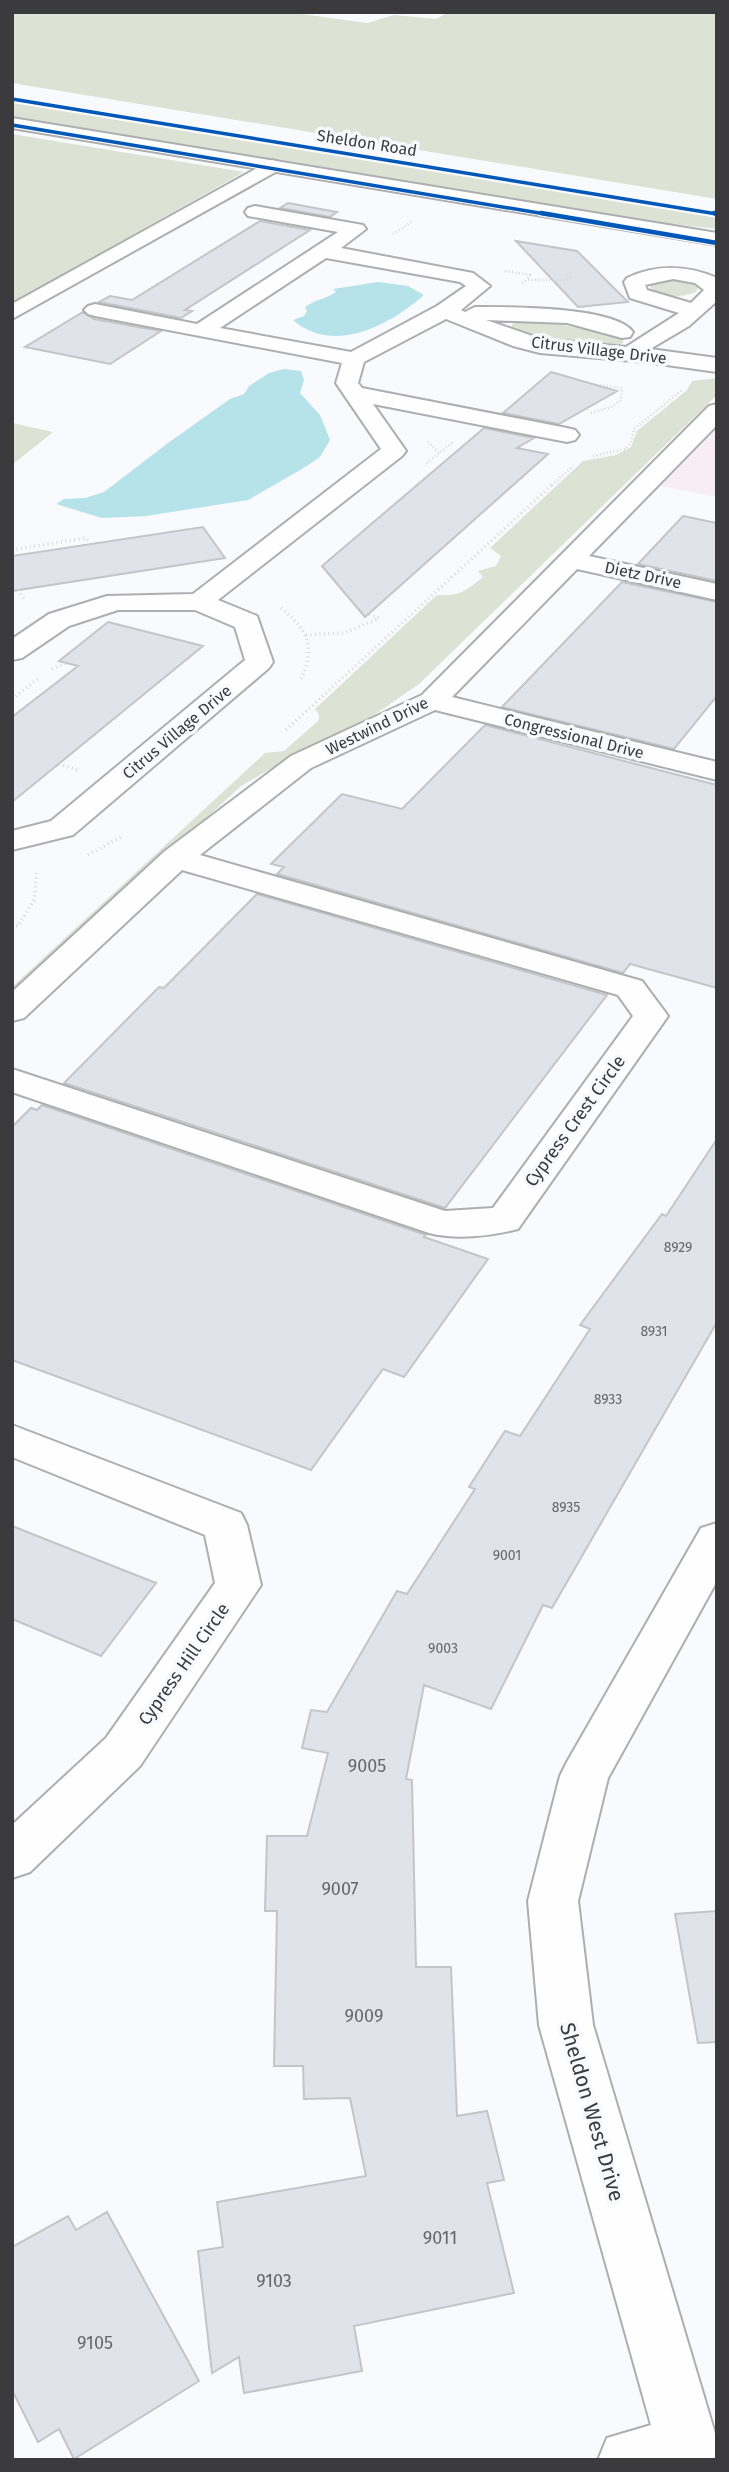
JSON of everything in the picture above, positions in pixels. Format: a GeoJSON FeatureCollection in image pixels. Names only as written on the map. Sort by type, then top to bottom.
{"type":"FeatureCollection","features":[{"type":"Feature","properties":{"kind":"street","name":"Sheldon Road"},"geometry":{"type":"LineString","coordinates":[[12,99],[717,214]]}},
{"type":"Feature","properties":{"kind":"street"},"geometry":{"type":"LineString","coordinates":[[12,123],[717,239]]}},
{"type":"Feature","properties":{"kind":"street"},"geometry":{"type":"LineString","coordinates":[[12,313],[272,166]]}},
{"type":"Feature","properties":{"kind":"street"},"geometry":{"type":"LineString","coordinates":[[201,331],[356,229],[255,212]]}},
{"type":"Feature","properties":{"kind":"street"},"geometry":{"type":"LineString","coordinates":[[94,310],[354,359],[445,311],[480,286],[466,277],[323,251]]}},
{"type":"Feature","properties":{"kind":"street"},"geometry":{"type":"LineString","coordinates":[[631,354],[641,342],[656,337],[685,319],[693,310]]}},
{"type":"Feature","properties":{"kind":"street","name":"Citrus Village Drive"},"geometry":{"type":"LineString","coordinates":[[445,311],[520,315],[599,330],[656,337],[717,354]]}},
{"type":"Feature","properties":{"kind":"street","name":"Citrus Village Drive"},"geometry":{"type":"LineString","coordinates":[[445,311],[497,332],[540,345],[717,365]]}},
{"type":"Feature","properties":{"kind":"street"},"geometry":{"type":"LineString","coordinates":[[497,332],[500,326],[520,315]]}},
{"type":"Feature","properties":{"kind":"street"},"geometry":{"type":"LineString","coordinates":[[199,602],[394,451],[347,383],[354,359]]}},
{"type":"Feature","properties":{"kind":"street"},"geometry":{"type":"LineString","coordinates":[[354,393],[567,435]]}},
{"type":"Feature","properties":{"kind":"street","name":"Westwind Drive"},"geometry":{"type":"LineString","coordinates":[[12,1011],[176,858],[301,762],[432,701],[717,411]]}},
{"type":"Feature","properties":{"kind":"street","name":"Dietz Drive"},"geometry":{"type":"LineString","coordinates":[[569,559],[717,592]]}},
{"type":"Feature","properties":{"kind":"street","name":"Citrus Village Drive"},"geometry":{"type":"LineString","coordinates":[[12,841],[62,828],[259,662],[247,622],[199,602],[116,602],[59,620],[17,644]]}},
{"type":"Feature","properties":{"kind":"street","name":"Congressional Drive"},"geometry":{"type":"LineString","coordinates":[[432,701],[717,771]]}},
{"type":"Feature","properties":{"kind":"street","name":"Cypress Crest Circle"},"geometry":{"type":"LineString","coordinates":[[12,1080],[443,1224],[504,1220],[651,1016],[630,988],[176,858]]}},
{"type":"Feature","properties":{"kind":"street","name":"Cypress Hill Circle"},"geometry":{"type":"LineString","coordinates":[[12,1440],[225,1525],[238,1586],[123,1752],[12,1857]]}},
{"type":"Feature","properties":{"kind":"street","name":"Sheldon West Drive"},"geometry":{"type":"LineString","coordinates":[[690,2454],[566,2025],[554,1901],[583,1776],[711,1563]]}},
{"type":"Feature","properties":{"kind":"street"},"geometry":{"type":"LineString","coordinates":[[629,2460],[690,2454]]}},
{"type":"Feature","properties":{"kind":"path"},"geometry":{"type":"LineString","coordinates":[[590,457],[625,449],[631,443],[634,429],[682,390],[688,380]]}},
{"type":"Feature","properties":{"kind":"path"},"geometry":{"type":"LineString","coordinates":[[590,414],[611,407],[621,400],[622,388],[598,386]]}},
{"type":"Feature","properties":{"kind":"path"},"geometry":{"type":"LineString","coordinates":[[418,471],[454,442],[461,440]]}},
{"type":"Feature","properties":{"kind":"path"},"geometry":{"type":"LineString","coordinates":[[278,737],[579,460]]}},
{"type":"Feature","properties":{"kind":"path"},"geometry":{"type":"LineString","coordinates":[[12,550],[86,538],[89,544]]}},
{"type":"Feature","properties":{"kind":"path"},"geometry":{"type":"LineString","coordinates":[[273,603],[292,618],[310,643],[309,664],[300,681]]}},
{"type":"Feature","properties":{"kind":"path"},"geometry":{"type":"LineString","coordinates":[[306,635],[344,633],[379,618],[369,614]]}},
{"type":"Feature","properties":{"kind":"path"},"geometry":{"type":"LineString","coordinates":[[58,764],[78,770]]}},
{"type":"Feature","properties":{"kind":"path"},"geometry":{"type":"LineString","coordinates":[[12,924],[18,926],[31,911],[37,893],[37,870]]}},
{"type":"Feature","properties":{"kind":"shaded area"},"geometry":{"type":"Polygon","coordinates":[[[17,12],[287,12],[367,23],[394,15],[436,19],[449,12],[717,12],[717,199],[12,83],[12,15],[17,12]]]}},
{"type":"Feature","properties":{"kind":"shaded area"},"geometry":{"type":"Polygon","coordinates":[[[12,103],[717,218],[717,229],[636,220],[12,117],[12,103]]]}},
{"type":"Feature","properties":{"kind":"shaded area"},"geometry":{"type":"Polygon","coordinates":[[[12,134],[244,172],[12,303],[12,134]]]}},
{"type":"Feature","properties":{"kind":"shaded area"},"geometry":{"type":"Polygon","coordinates":[[[670,279],[686,281],[698,287],[697,291],[673,296],[660,294],[650,287],[653,283],[670,279]]]}},
{"type":"Feature","properties":{"kind":"shaded area"},"geometry":{"type":"Polygon","coordinates":[[[532,319],[618,336],[623,339],[623,343],[617,346],[562,344],[533,339],[512,329],[512,324],[532,319]]]}},
{"type":"Feature","properties":{"kind":"shaded area"},"geometry":{"type":"Polygon","coordinates":[[[717,378],[717,395],[419,684],[374,715],[301,751],[241,786],[12,997],[12,987],[265,753],[284,751],[319,720],[315,709],[437,595],[463,592],[483,577],[478,571],[496,566],[501,556],[490,548],[583,461],[616,455],[631,447],[637,431],[687,390],[692,381],[717,378]]]}},
{"type":"Feature","properties":{"kind":"shaded area"},"geometry":{"type":"Polygon","coordinates":[[[12,423],[53,432],[12,465],[12,423]]]}},
{"type":"Feature","properties":{"kind":"shaded area"},"geometry":{"type":"Polygon","coordinates":[[[717,429],[717,497],[661,486],[717,429]]]}},
{"type":"Feature","properties":{"kind":"water"},"geometry":{"type":"Polygon","coordinates":[[[378,282],[408,286],[424,295],[378,326],[343,336],[325,335],[309,330],[293,320],[304,316],[307,311],[305,307],[309,304],[336,292],[333,289],[378,282]]]}},
{"type":"Feature","properties":{"kind":"water"},"geometry":{"type":"Polygon","coordinates":[[[284,369],[301,371],[304,380],[300,393],[320,415],[330,440],[320,457],[302,469],[248,500],[146,516],[102,518],[56,504],[64,499],[85,498],[104,492],[230,399],[244,394],[249,386],[269,373],[284,369]]]}},
{"type":"Feature","properties":{"kind":"building"},"geometry":{"type":"Polygon","coordinates":[[[288,203],[337,212],[330,217],[280,208],[288,203]]]}},
{"type":"Feature","properties":{"kind":"building"},"geometry":{"type":"Polygon","coordinates":[[[260,221],[310,230],[185,310],[192,311],[181,318],[99,302],[110,296],[132,300],[260,221]]]}},
{"type":"Feature","properties":{"kind":"building"},"geometry":{"type":"Polygon","coordinates":[[[516,241],[577,251],[628,302],[578,307],[516,241]]]}},
{"type":"Feature","properties":{"kind":"building"},"geometry":{"type":"Polygon","coordinates":[[[83,312],[94,319],[161,331],[110,364],[25,347],[83,312]]]}},
{"type":"Feature","properties":{"kind":"building"},"geometry":{"type":"Polygon","coordinates":[[[551,372],[617,391],[559,424],[503,413],[551,372]]]}},
{"type":"Feature","properties":{"kind":"building"},"geometry":{"type":"Polygon","coordinates":[[[484,428],[534,438],[517,448],[548,454],[365,617],[322,566],[484,428]]]}},
{"type":"Feature","properties":{"kind":"building"},"geometry":{"type":"Polygon","coordinates":[[[683,516],[717,523],[717,581],[638,564],[683,516]]]}},
{"type":"Feature","properties":{"kind":"building"},"geometry":{"type":"Polygon","coordinates":[[[203,527],[225,558],[12,591],[12,556],[203,527]]]}},
{"type":"Feature","properties":{"kind":"building"},"geometry":{"type":"Polygon","coordinates":[[[622,582],[717,602],[717,696],[674,749],[502,707],[622,582]]]}},
{"type":"Feature","properties":{"kind":"building"},"geometry":{"type":"Polygon","coordinates":[[[108,622],[203,646],[12,802],[12,717],[78,666],[59,661],[108,622]]]}},
{"type":"Feature","properties":{"kind":"building"},"geometry":{"type":"Polygon","coordinates":[[[485,725],[717,785],[717,988],[630,964],[623,973],[277,874],[284,867],[271,864],[342,794],[402,809],[485,725]]]}},
{"type":"Feature","properties":{"kind":"building"},"geometry":{"type":"Polygon","coordinates":[[[257,894],[607,995],[445,1208],[64,1083],[159,987],[164,988],[257,894]]]}},
{"type":"Feature","properties":{"kind":"building"},"geometry":{"type":"Polygon","coordinates":[[[42,1105],[426,1235],[424,1237],[488,1259],[404,1377],[383,1369],[311,1470],[12,1360],[12,1127],[31,1108],[37,1110],[42,1105]]]}},
{"type":"Feature","properties":{"kind":"building"},"geometry":{"type":"Polygon","coordinates":[[[717,1139],[717,1322],[552,1608],[543,1605],[491,1709],[424,1685],[406,1779],[412,1780],[416,1967],[451,1967],[457,2116],[487,2111],[504,2180],[487,2183],[514,2293],[354,2326],[362,2371],[244,2393],[239,2357],[212,2373],[198,2251],[223,2247],[217,2202],[366,2176],[350,2098],[304,2099],[303,2066],[274,2066],[277,1911],[265,1911],[267,1836],[307,1836],[328,1753],[302,1748],[311,1710],[327,1712],[397,1591],[407,1594],[475,1489],[469,1487],[505,1431],[520,1436],[590,1329],[580,1325],[662,1214],[666,1216],[717,1139]]]}},
{"type":"Feature","properties":{"kind":"building"},"geometry":{"type":"Polygon","coordinates":[[[12,1526],[156,1583],[101,1656],[12,1619],[12,1526]]]}},
{"type":"Feature","properties":{"kind":"building"},"geometry":{"type":"Polygon","coordinates":[[[717,1911],[717,2042],[698,2043],[675,1914],[717,1911]]]}},
{"type":"Feature","properties":{"kind":"building"},"geometry":{"type":"Polygon","coordinates":[[[107,2212],[199,2381],[74,2459],[59,2429],[38,2442],[12,2390],[12,2247],[68,2216],[76,2230],[107,2212]]]}},
{"type":"Feature","properties":{"kind":"cycle path"},"geometry":{"type":"LineString","coordinates":[[12,99],[717,214]]}},
{"type":"Feature","properties":{"kind":"cycle path"},"geometry":{"type":"LineString","coordinates":[[12,125],[717,243]]}}]}
